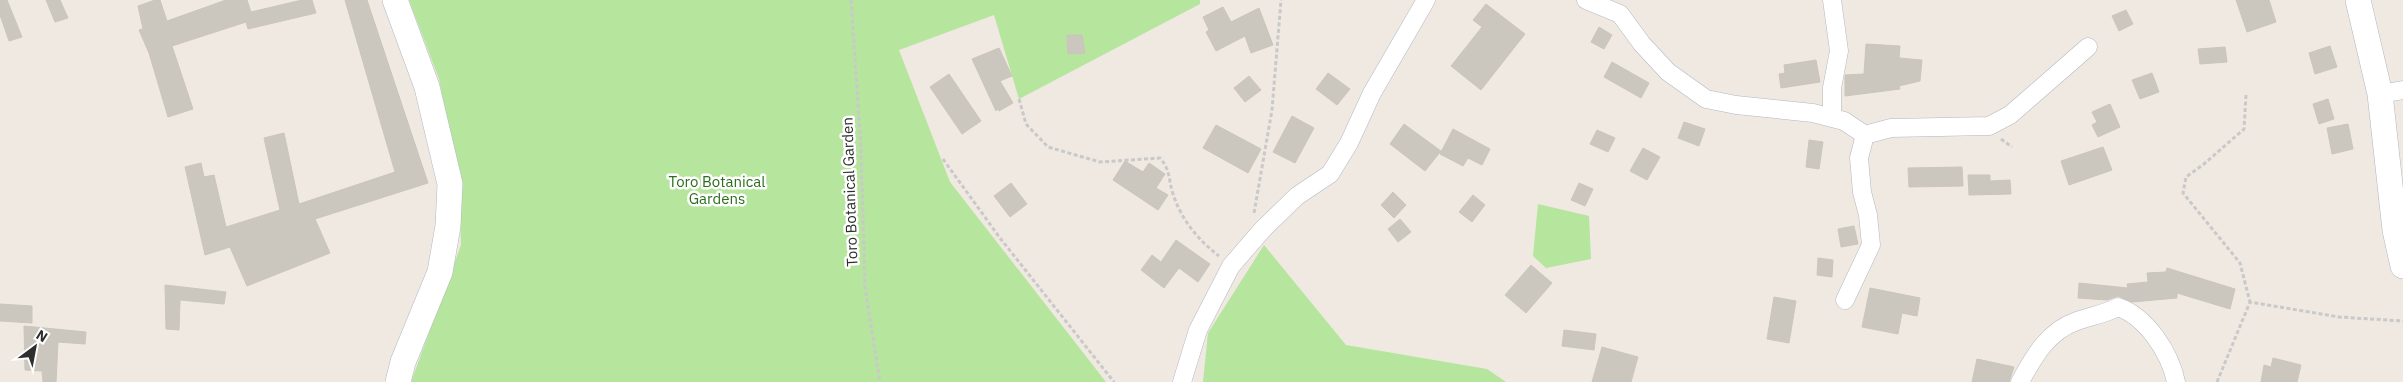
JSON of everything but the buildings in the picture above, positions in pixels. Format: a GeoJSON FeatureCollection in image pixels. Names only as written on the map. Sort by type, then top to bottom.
{"type":"FeatureCollection","features":[{"type":"Feature","properties":{"kind":"main road"},"geometry":{"type":"LineString","coordinates":[[395,0],[428,87],[450,184],[448,226],[440,272],[403,362],[398,382]]}},
{"type":"Feature","properties":{"kind":"main road"},"geometry":{"type":"LineString","coordinates":[[2358,0],[2392,92],[2395,230],[2403,266]]}},
{"type":"Feature","properties":{"kind":"street"},"geometry":{"type":"LineString","coordinates":[[1182,382],[1198,330],[1231,266],[1263,229],[1297,196],[1330,174],[1349,143],[1372,93],[1426,0]]}},
{"type":"Feature","properties":{"kind":"street"},"geometry":{"type":"LineString","coordinates":[[1586,0],[1620,14],[1642,44],[1668,72],[1706,99],[1736,106],[1813,113],[1844,121],[1864,135],[1891,128],[1989,126],[2010,115],[2088,47]]}},
{"type":"Feature","properties":{"kind":"street"},"geometry":{"type":"LineString","coordinates":[[1832,0],[1839,51],[1832,88],[1832,118]]}},
{"type":"Feature","properties":{"kind":"street"},"geometry":{"type":"LineString","coordinates":[[1845,300],[1871,245],[1868,215],[1862,192],[1859,158],[1864,135]]}},
{"type":"Feature","properties":{"kind":"street"},"geometry":{"type":"LineString","coordinates":[[2020,382],[2036,353],[2051,337],[2076,321],[2105,314],[2118,307],[2137,317],[2153,336],[2168,360],[2176,382]]}},
{"type":"Feature","properties":{"kind":"path","name":"Toro Botanical Garden"},"geometry":{"type":"LineString","coordinates":[[851,0],[861,149],[865,288],[880,382]]}},
{"type":"Feature","properties":{"kind":"path"},"geometry":{"type":"LineString","coordinates":[[1263,229],[1255,223],[1253,218],[1272,110],[1273,77],[1278,50],[1281,0]]}},
{"type":"Feature","properties":{"kind":"path"},"geometry":{"type":"LineString","coordinates":[[2217,382],[2250,302],[2240,263],[2183,193],[2186,177],[2244,129],[2246,95]]}},
{"type":"Feature","properties":{"kind":"path"},"geometry":{"type":"LineString","coordinates":[[1019,99],[1026,124],[1048,147],[1100,162],[1160,158],[1168,167],[1173,194],[1188,225],[1207,247],[1231,266]]}},
{"type":"Feature","properties":{"kind":"path"},"geometry":{"type":"LineString","coordinates":[[943,159],[1000,238],[1114,382]]}},
{"type":"Feature","properties":{"kind":"path"},"geometry":{"type":"LineString","coordinates":[[2250,302],[2339,317],[2403,321]]}},
{"type":"Feature","properties":{"kind":"green space","name":"Toro Botanical Gardens"},"geometry":{"type":"Polygon","coordinates":[[[409,0],[1200,0],[1200,4],[1019,99],[994,15],[899,50],[950,182],[1106,382],[411,382],[461,245],[459,181],[439,79],[409,0]]]}},
{"type":"Feature","properties":{"kind":"green space"},"geometry":{"type":"Polygon","coordinates":[[[1538,204],[1589,216],[1591,259],[1546,268],[1533,256],[1538,204]]]}},
{"type":"Feature","properties":{"kind":"green space"},"geometry":{"type":"Polygon","coordinates":[[[1264,245],[1346,345],[1487,369],[1506,382],[1203,382],[1208,333],[1264,245]]]}}]}
